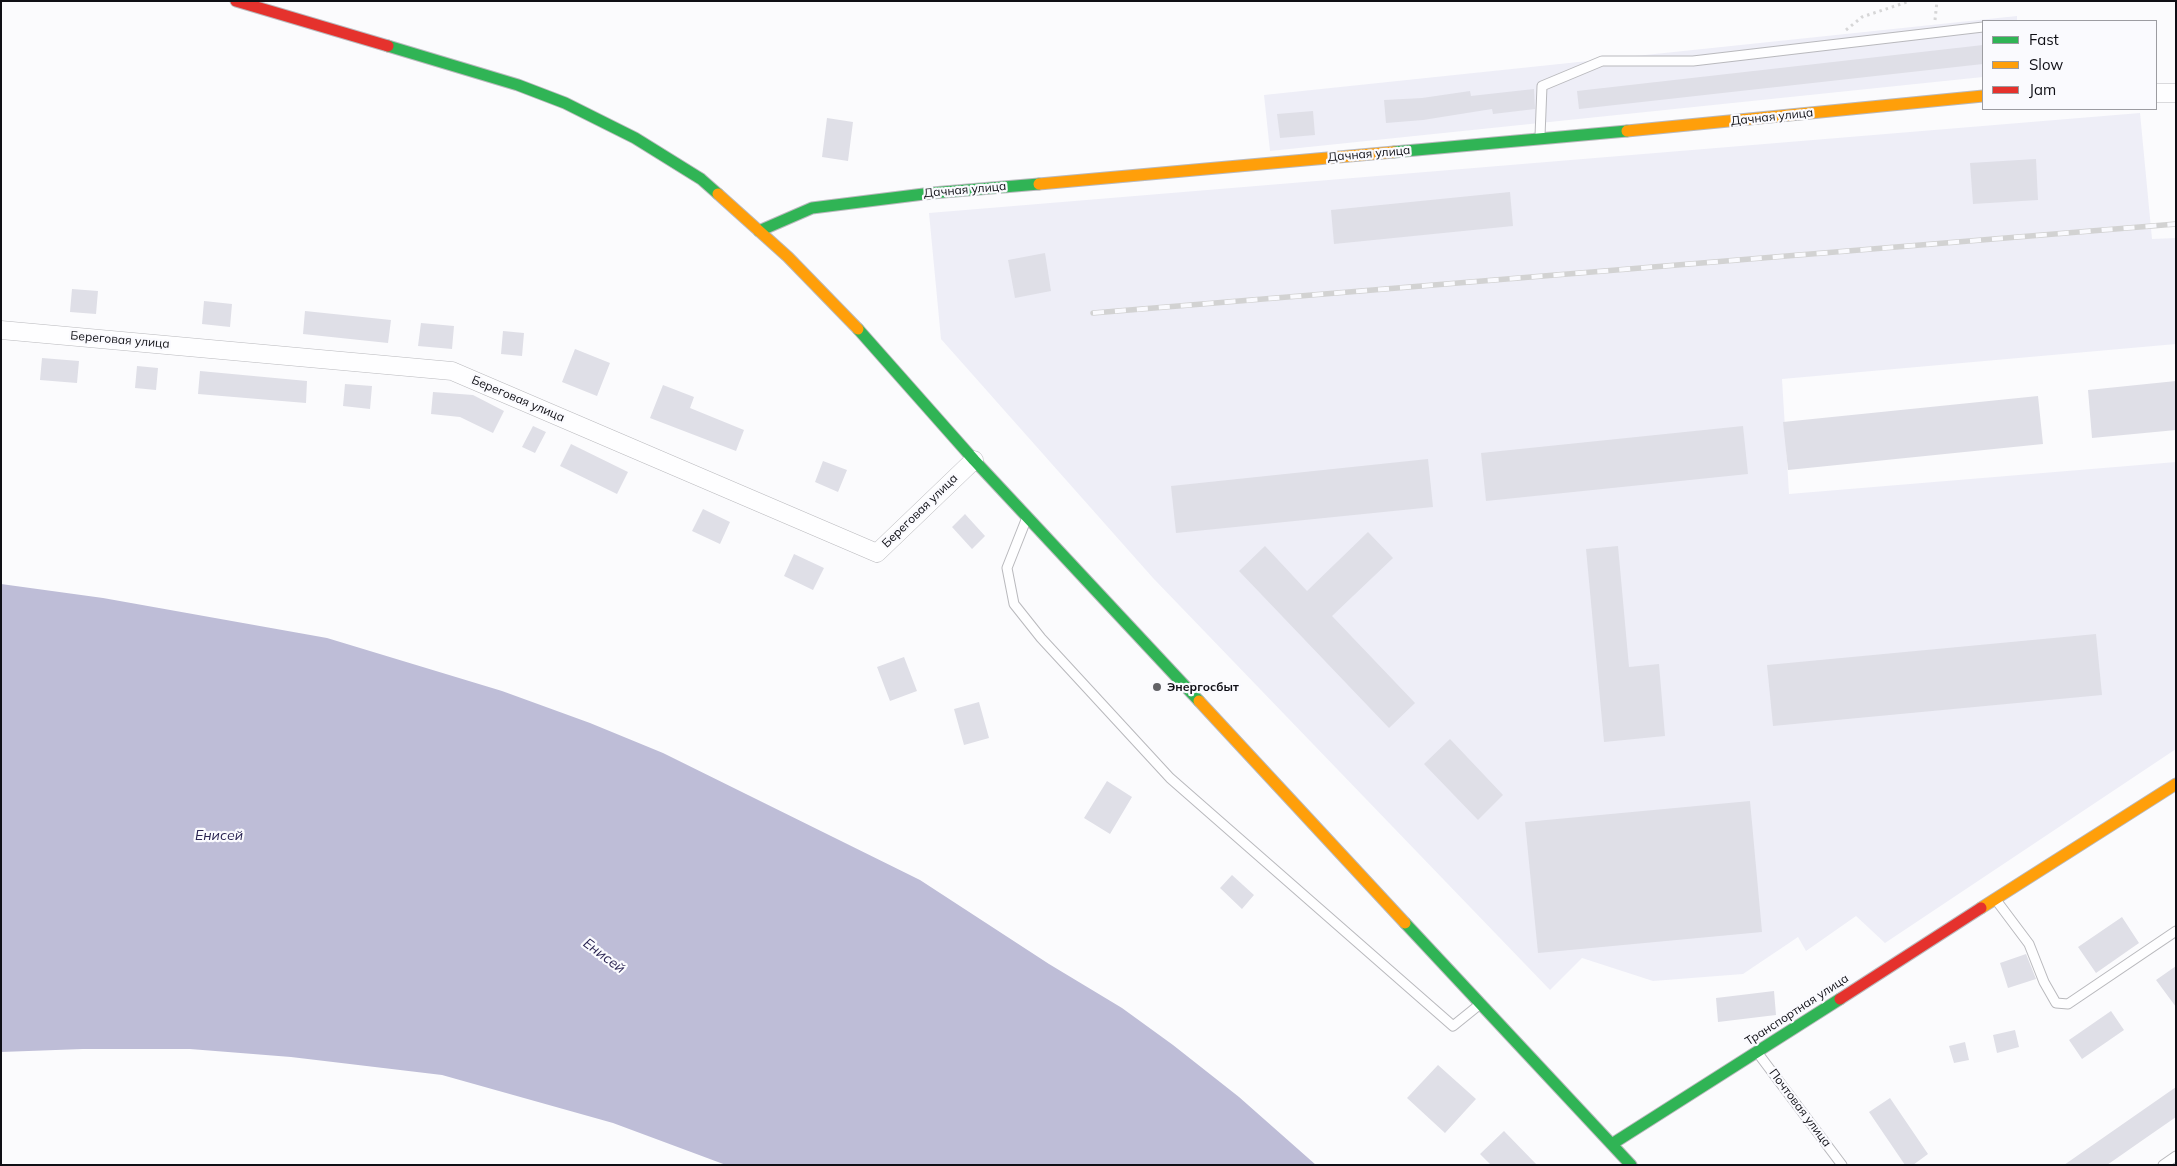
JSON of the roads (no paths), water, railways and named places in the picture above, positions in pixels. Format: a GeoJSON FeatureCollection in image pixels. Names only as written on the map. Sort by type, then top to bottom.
{"type":"FeatureCollection","features":[{"type":"Feature","properties":{"kind":"street"},"geometry":{"type":"LineString","coordinates":[[236,1],[518,85],[565,103],[635,138],[701,179],[788,257],[846,316],[974,460],[1631,1165]]}},
{"type":"Feature","properties":{"kind":"street"},"geometry":{"type":"LineString","coordinates":[[2157,93],[2176,93]]}},
{"type":"Feature","properties":{"kind":"street","name":"Дачная улица"},"geometry":{"type":"LineString","coordinates":[[759,231],[812,208],[932,193],[1540,139],[1982,96]]}},
{"type":"Feature","properties":{"kind":"street","name":"Береговая улица"},"geometry":{"type":"LineString","coordinates":[[1,330],[452,371],[876,552],[974,460]]}},
{"type":"Feature","properties":{"kind":"street","name":"Транспортная улица"},"geometry":{"type":"LineString","coordinates":[[1612,1144],[2176,784]]}},
{"type":"Feature","properties":{"kind":"lane"},"geometry":{"type":"LineString","coordinates":[[1540,139],[1542,86],[1602,61],[1693,61],[1982,27]]}},
{"type":"Feature","properties":{"kind":"lane"},"geometry":{"type":"LineString","coordinates":[[1027,517],[1006,568],[1014,604],[1041,638],[1170,778],[1453,1026],[1481,1003]]}},
{"type":"Feature","properties":{"kind":"lane"},"geometry":{"type":"LineString","coordinates":[[1996,899],[2029,944],[2044,982],[2056,1003],[2068,1004],[2176,931]]}},
{"type":"Feature","properties":{"kind":"lane","name":"Почтовая улица"},"geometry":{"type":"LineString","coordinates":[[1757,1052],[1842,1165]]}},
{"type":"Feature","properties":{"kind":"lane"},"geometry":{"type":"LineString","coordinates":[[2163,1165],[2176,1156]]}},
{"type":"Feature","properties":{"kind":"water","name":"Енисей"},"geometry":{"type":"Polygon","coordinates":[[[1,584],[103,598],[327,638],[502,691],[590,723],[663,753],[920,880],[1049,964],[1122,1008],[1239,1097],[1316,1165],[726,1165],[613,1123],[442,1075],[291,1057],[190,1049],[83,1049],[1,1052],[1,584]]]}},
{"type":"Feature","properties":{"kind":"railway"},"geometry":{"type":"LineString","coordinates":[[1093,313],[2176,224]]}},
{"type":"Feature","properties":{"kind":"place","name":"Энергосбыт"},"geometry":{"type":"Point","coordinates":[1157,687]}}]}
